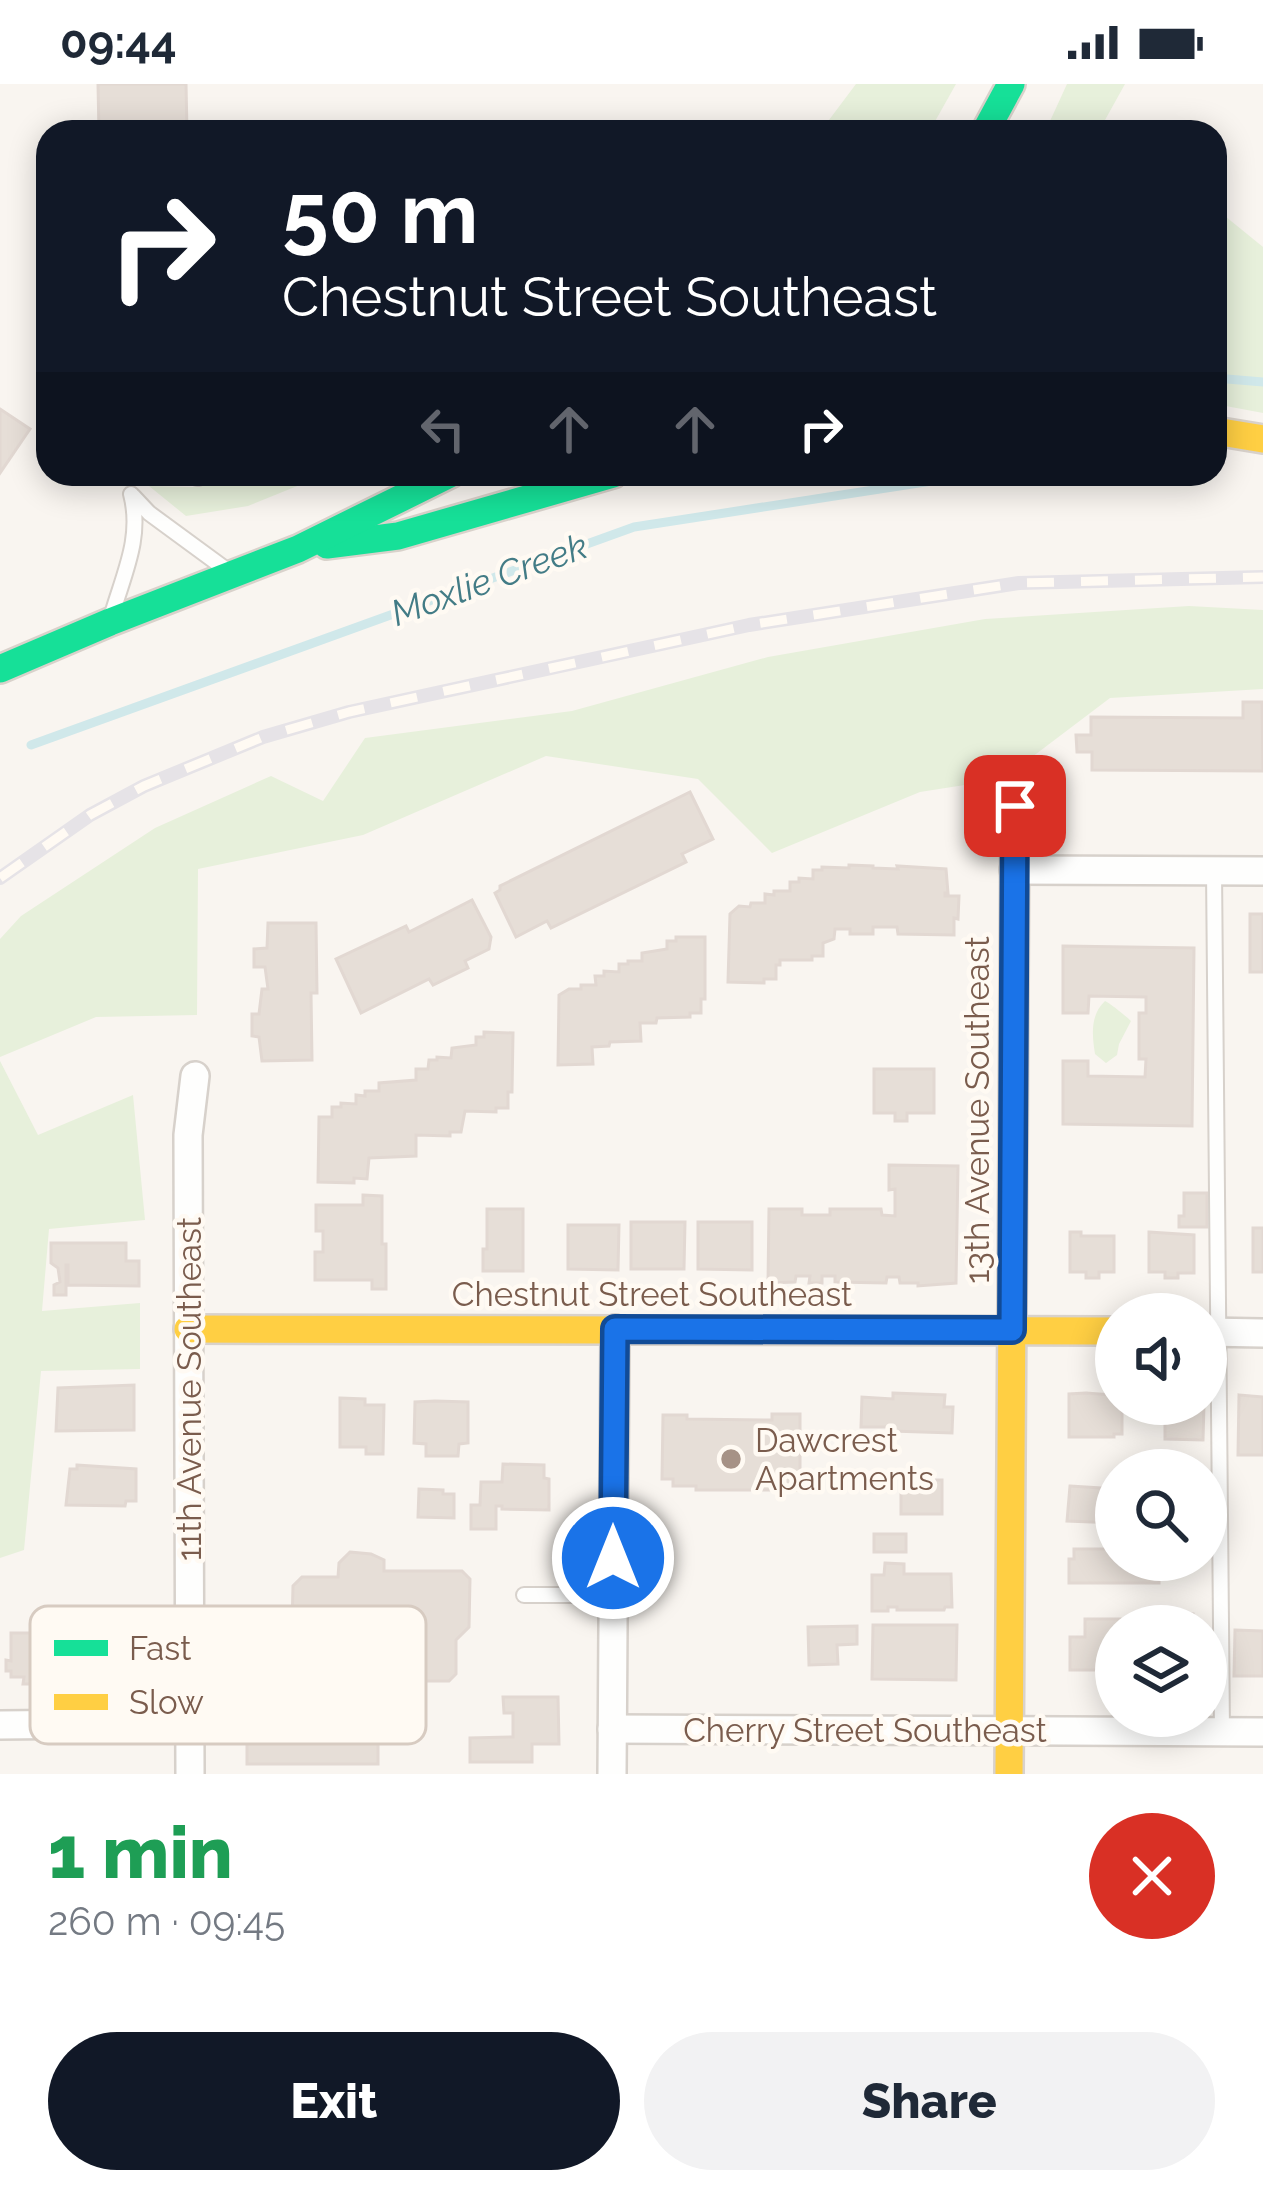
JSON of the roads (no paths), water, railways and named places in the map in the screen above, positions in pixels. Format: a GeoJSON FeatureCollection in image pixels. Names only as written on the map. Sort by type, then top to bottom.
{"type":"FeatureCollection","features":[{"type":"Feature","properties":{"kind":"street"},"geometry":{"type":"LineString","coordinates":[[1227,433],[1263,439]]}},
{"type":"Feature","properties":{"kind":"street"},"geometry":{"type":"LineString","coordinates":[[0,669],[298,549],[426,486]]}},
{"type":"Feature","properties":{"kind":"street"},"geometry":{"type":"LineString","coordinates":[[298,549],[398,536],[571,486]]}},
{"type":"Feature","properties":{"kind":"street","name":"13th Avenue Southeast"},"geometry":{"type":"LineString","coordinates":[[1009,1774],[1015,806]]}},
{"type":"Feature","properties":{"kind":"street"},"geometry":{"type":"LineString","coordinates":[[1014,870],[1263,871]]}},
{"type":"Feature","properties":{"kind":"street","name":"11th Avenue Southeast"},"geometry":{"type":"LineString","coordinates":[[189,1606],[188,1135],[195,1076]]}},
{"type":"Feature","properties":{"kind":"street","name":"Chestnut Street Southeast"},"geometry":{"type":"LineString","coordinates":[[188,1329],[1095,1331]]}},
{"type":"Feature","properties":{"kind":"street"},"geometry":{"type":"LineString","coordinates":[[612,1774],[615,1329]]}},
{"type":"Feature","properties":{"kind":"street"},"geometry":{"type":"LineString","coordinates":[[1227,1332],[1263,1333]]}},
{"type":"Feature","properties":{"kind":"street"},"geometry":{"type":"LineString","coordinates":[[0,1725],[30,1725]]}},
{"type":"Feature","properties":{"kind":"street","name":"Cherry Street Southeast"},"geometry":{"type":"LineString","coordinates":[[612,1729],[1095,1731]]}},
{"type":"Feature","properties":{"kind":"street","name":"Cherry Street Southeast"},"geometry":{"type":"LineString","coordinates":[[1227,1732],[1263,1732]]}},
{"type":"Feature","properties":{"kind":"lane"},"geometry":{"type":"LineString","coordinates":[[110,622],[136,534],[131,494],[149,513],[232,574]]}},
{"type":"Feature","properties":{"kind":"lane"},"geometry":{"type":"LineString","coordinates":[[1213,1293],[1214,871]]}},
{"type":"Feature","properties":{"kind":"lane"},"geometry":{"type":"LineString","coordinates":[[1215,1425],[1219,1605]]}},
{"type":"Feature","properties":{"kind":"lane"},"geometry":{"type":"LineString","coordinates":[[524,1595],[613,1595]]}},
{"type":"Feature","properties":{"kind":"waterway","name":"Moxlie Creek"},"geometry":{"type":"LineString","coordinates":[[1227,379],[1263,382]]}},
{"type":"Feature","properties":{"kind":"waterway","name":"Moxlie Creek"},"geometry":{"type":"LineString","coordinates":[[31,745],[634,527],[899,486]]}},
{"type":"Feature","properties":{"kind":"railway"},"geometry":{"type":"LineString","coordinates":[[0,878],[90,815],[144,786],[263,737],[349,712],[749,625],[1019,583],[1263,577]]}},
{"type":"Feature","properties":{"kind":"place","name":"Dawcrest Apartments"},"geometry":{"type":"Point","coordinates":[731,1459]}}]}
